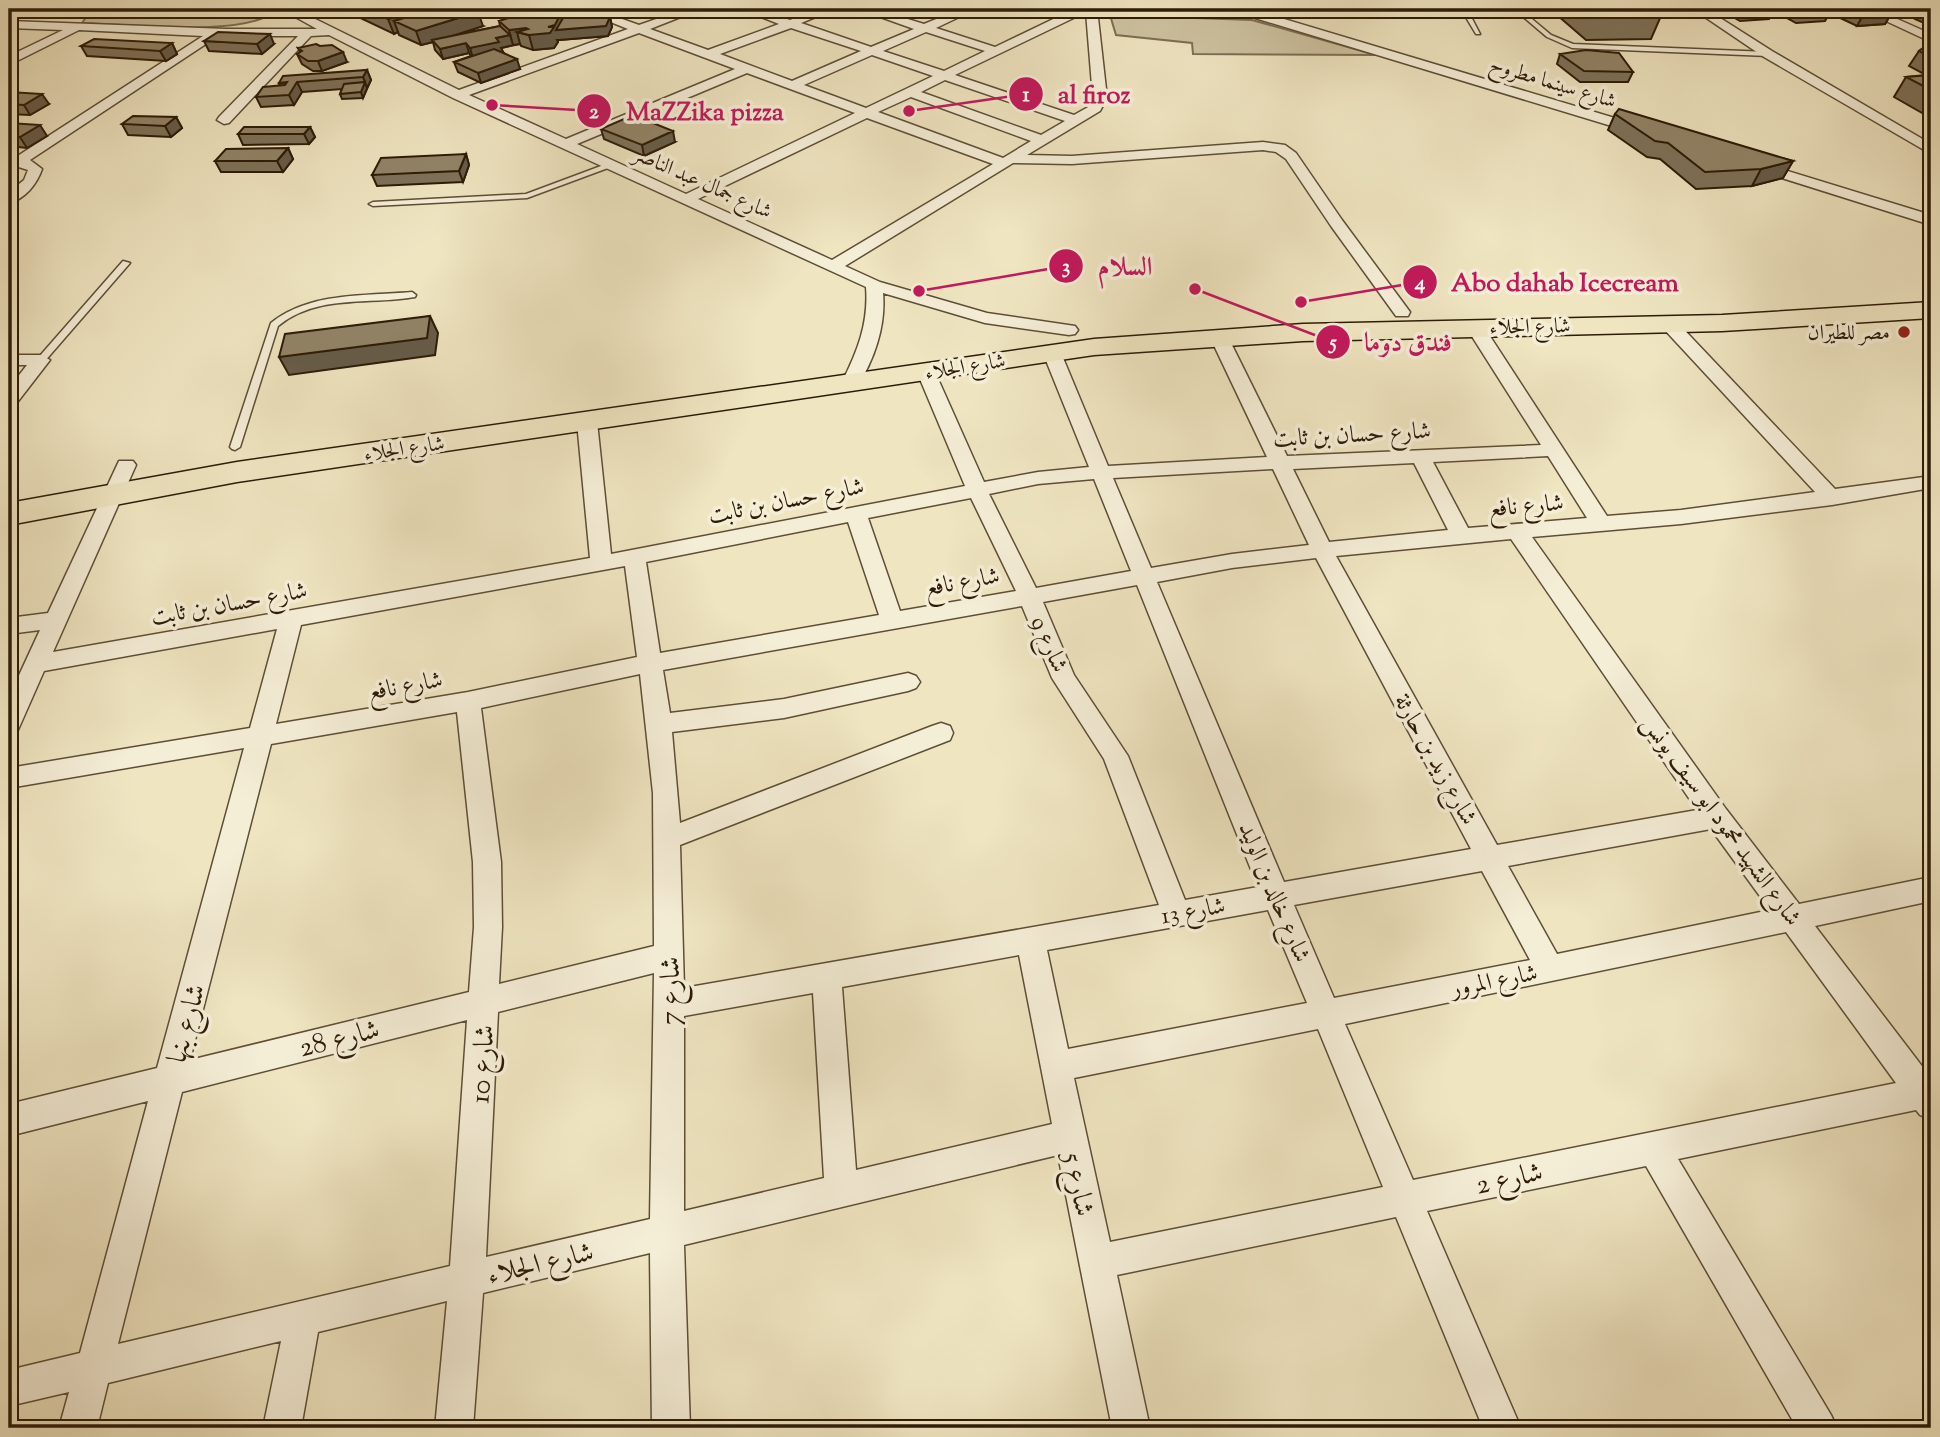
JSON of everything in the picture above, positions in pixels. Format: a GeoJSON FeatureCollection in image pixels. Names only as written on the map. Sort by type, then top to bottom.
{"type":"FeatureCollection","features":[{"type":"Feature","properties":{"kind":"main road","name":"شارع الجلاء"},"geometry":{"type":"LineString","coordinates":[[9,514],[123,472],[237,472],[587,422],[926,372],[1061,342],[1187,320],[1402,312],[1750,306],[1863,300],[1931,293]]}},
{"type":"Feature","properties":{"kind":"main road","name":"شارع الجلاء"},"geometry":{"type":"LineString","coordinates":[[200,452],[864,359],[1061,342],[1135,343],[1475,327],[1841,318],[1931,310]]}},
{"type":"Feature","properties":{"kind":"street"},"geometry":{"type":"LineString","coordinates":[[584,9],[912,130],[1007,161],[1072,160],[1263,146],[1280,148],[1291,156],[1336,223],[1402,312]]}},
{"type":"Feature","properties":{"kind":"street"},"geometry":{"type":"LineString","coordinates":[[458,95],[695,9]]}},
{"type":"Feature","properties":{"kind":"street"},"geometry":{"type":"LineString","coordinates":[[747,9],[1076,120]]}},
{"type":"Feature","properties":{"kind":"street"},"geometry":{"type":"LineString","coordinates":[[707,55],[828,9]]}},
{"type":"Feature","properties":{"kind":"street"},"geometry":{"type":"LineString","coordinates":[[864,9],[996,51]]}},
{"type":"Feature","properties":{"kind":"street"},"geometry":{"type":"LineString","coordinates":[[830,37],[900,9]]}},
{"type":"Feature","properties":{"kind":"street"},"geometry":{"type":"LineString","coordinates":[[791,86],[970,9]]}},
{"type":"Feature","properties":{"kind":"street"},"geometry":{"type":"LineString","coordinates":[[687,199],[1081,9]]}},
{"type":"Feature","properties":{"kind":"street"},"geometry":{"type":"LineString","coordinates":[[833,266],[1095,108],[1100,98],[1091,9]]}},
{"type":"Feature","properties":{"kind":"street","name":"شارع سينما مطروح"},"geometry":{"type":"LineString","coordinates":[[1242,9],[1660,136]]}},
{"type":"Feature","properties":{"kind":"street"},"geometry":{"type":"LineString","coordinates":[[1699,9],[1768,54],[1931,150]]}},
{"type":"Feature","properties":{"kind":"street"},"geometry":{"type":"LineString","coordinates":[[1866,9],[1931,38]]}},
{"type":"Feature","properties":{"kind":"street"},"geometry":{"type":"LineString","coordinates":[[1880,9],[1931,32]]}},
{"type":"Feature","properties":{"kind":"street"},"geometry":{"type":"LineString","coordinates":[[14,160],[221,33],[280,13]]}},
{"type":"Feature","properties":{"kind":"street","name":"شارع جمال عبد الناصر"},"geometry":{"type":"LineString","coordinates":[[280,13],[332,32],[458,95],[874,285],[1061,342]]}},
{"type":"Feature","properties":{"kind":"street"},"geometry":{"type":"LineString","coordinates":[[9,24],[221,33],[332,32]]}},
{"type":"Feature","properties":{"kind":"street"},"geometry":{"type":"LineString","coordinates":[[9,61],[78,27]]}},
{"type":"Feature","properties":{"kind":"street"},"geometry":{"type":"LineString","coordinates":[[224,120],[308,32]]}},
{"type":"Feature","properties":{"kind":"street"},"geometry":{"type":"LineString","coordinates":[[566,144],[745,69]]}},
{"type":"Feature","properties":{"kind":"street"},"geometry":{"type":"LineString","coordinates":[[912,130],[989,91]]}},
{"type":"Feature","properties":{"kind":"street"},"geometry":{"type":"LineString","coordinates":[[910,92],[1042,140]]}},
{"type":"Feature","properties":{"kind":"street"},"geometry":{"type":"LineString","coordinates":[[951,144],[1027,104]]}},
{"type":"Feature","properties":{"kind":"street"},"geometry":{"type":"LineString","coordinates":[[9,199],[35,175],[35,169],[30,164],[14,160]]}},
{"type":"Feature","properties":{"kind":"street"},"geometry":{"type":"LineString","coordinates":[[1740,161],[1931,220]]}},
{"type":"Feature","properties":{"kind":"street"},"geometry":{"type":"LineString","coordinates":[[850,384],[864,359],[874,329],[874,285]]}},
{"type":"Feature","properties":{"kind":"street"},"geometry":{"type":"LineString","coordinates":[[1668,323],[1832,498]]}},
{"type":"Feature","properties":{"kind":"street"},"geometry":{"type":"LineString","coordinates":[[1475,327],[1602,525]]}},
{"type":"Feature","properties":{"kind":"street","name":"شارع زيد بن حارثة"},"geometry":{"type":"LineString","coordinates":[[1219,337],[1322,550],[1550,969]]}},
{"type":"Feature","properties":{"kind":"street","name":"شارع خالد بن الوليد"},"geometry":{"type":"LineString","coordinates":[[1061,342],[1101,472],[1276,896],[1502,1428]]}},
{"type":"Feature","properties":{"kind":"street"},"geometry":{"type":"LineString","coordinates":[[9,360],[41,360]]}},
{"type":"Feature","properties":{"kind":"street"},"geometry":{"type":"LineString","coordinates":[[9,400],[41,360]]}},
{"type":"Feature","properties":{"kind":"street","name":"شارع 9"},"geometry":{"type":"LineString","coordinates":[[926,372],[976,488],[1029,596],[1064,678],[1115,756],[1176,913]]}},
{"type":"Feature","properties":{"kind":"street"},"geometry":{"type":"LineString","coordinates":[[587,422],[601,563]]}},
{"type":"Feature","properties":{"kind":"street","name":"شارع حسان بن ثابت"},"geometry":{"type":"LineString","coordinates":[[35,664],[601,563],[976,488],[1101,472],[1555,450]]}},
{"type":"Feature","properties":{"kind":"street"},"geometry":{"type":"LineString","coordinates":[[1421,457],[1461,536]]}},
{"type":"Feature","properties":{"kind":"street"},"geometry":{"type":"LineString","coordinates":[[9,723],[123,472]]}},
{"type":"Feature","properties":{"kind":"street","name":"شارع نافع"},"geometry":{"type":"LineString","coordinates":[[9,778],[468,701],[648,664],[1232,561],[1461,536],[1602,525],[1832,498],[1931,482]]}},
{"type":"Feature","properties":{"kind":"street"},"geometry":{"type":"LineString","coordinates":[[856,513],[892,621]]}},
{"type":"Feature","properties":{"kind":"street","name":"شارع الشهيد محمود ابو سيف يونس"},"geometry":{"type":"LineString","coordinates":[[1517,531],[1717,817],[1927,1099]]}},
{"type":"Feature","properties":{"kind":"street","name":"شارع 7"},"geometry":{"type":"LineString","coordinates":[[634,556],[659,724],[666,793],[669,956],[667,1232],[671,1428]]}},
{"type":"Feature","properties":{"kind":"street","name":"شارع بنها"},"geometry":{"type":"LineString","coordinates":[[78,1428],[291,619]]}},
{"type":"Feature","properties":{"kind":"street"},"geometry":{"type":"LineString","coordinates":[[9,626],[54,620]]}},
{"type":"Feature","properties":{"kind":"street"},"geometry":{"type":"LineString","coordinates":[[659,724],[786,710],[848,698],[908,682]]}},
{"type":"Feature","properties":{"kind":"street","name":"شارع 10"},"geometry":{"type":"LineString","coordinates":[[454,1428],[467,1279],[485,1000],[487,862],[468,701]]}},
{"type":"Feature","properties":{"kind":"street"},"geometry":{"type":"LineString","coordinates":[[667,839],[941,733]]}},
{"type":"Feature","properties":{"kind":"street","name":"شارع 13"},"geometry":{"type":"LineString","coordinates":[[669,1005],[1717,817]]}},
{"type":"Feature","properties":{"kind":"street","name":"شارع المرور"},"geometry":{"type":"LineString","coordinates":[[1056,1067],[1550,969],[1931,888]]}},
{"type":"Feature","properties":{"kind":"street","name":"شارع 5"},"geometry":{"type":"LineString","coordinates":[[1030,940],[1131,1428]]}},
{"type":"Feature","properties":{"kind":"street","name":"شارع 28"},"geometry":{"type":"LineString","coordinates":[[9,1120],[669,956]]}},
{"type":"Feature","properties":{"kind":"street"},"geometry":{"type":"LineString","coordinates":[[827,976],[841,1190]]}},
{"type":"Feature","properties":{"kind":"street","name":"شارع 2"},"geometry":{"type":"LineString","coordinates":[[1097,1262],[1653,1147],[1927,1099]]}},
{"type":"Feature","properties":{"kind":"street","name":"شارع الجلاء"},"geometry":{"type":"LineString","coordinates":[[9,1388],[1070,1136]]}},
{"type":"Feature","properties":{"kind":"street"},"geometry":{"type":"LineString","coordinates":[[1653,1147],[1818,1428]]}},
{"type":"Feature","properties":{"kind":"street"},"geometry":{"type":"LineString","coordinates":[[282,1428],[303,1318]]}},
{"type":"Feature","properties":{"kind":"lane"},"geometry":{"type":"LineString","coordinates":[[1464,9],[1478,33]]}},
{"type":"Feature","properties":{"kind":"lane"},"geometry":{"type":"LineString","coordinates":[[1517,9],[1549,36],[1572,46],[1768,54]]}},
{"type":"Feature","properties":{"kind":"lane"},"geometry":{"type":"LineString","coordinates":[[373,204],[527,197],[611,165]]}},
{"type":"Feature","properties":{"kind":"lane"},"geometry":{"type":"LineString","coordinates":[[41,360],[126,263]]}},
{"type":"Feature","properties":{"kind":"lane"},"geometry":{"type":"LineString","coordinates":[[235,447],[274,325],[280,318],[302,307],[412,295]]}},
{"type":"Feature","properties":{"kind":"shaded area"},"geometry":{"type":"Polygon","coordinates":[[[92,9],[275,11],[260,19],[238,24],[183,28],[82,23],[92,9]]]}},
{"type":"Feature","properties":{"kind":"shaded area"},"geometry":{"type":"Polygon","coordinates":[[[1110,15],[1252,20],[1376,55],[1193,54],[1192,43],[1116,35],[1110,15]]]}},
{"type":"Feature","properties":{"kind":"building"},"geometry":{"type":"Polygon","coordinates":[[[366,9],[424,9],[388,19],[366,9]]]}},
{"type":"Feature","properties":{"kind":"building"},"geometry":{"type":"Polygon","coordinates":[[[434,9],[472,9],[478,12],[416,31],[394,21],[434,9]]]}},
{"type":"Feature","properties":{"kind":"building"},"geometry":{"type":"Polygon","coordinates":[[[536,9],[563,9],[555,25],[548,27],[554,27],[550,33],[529,35],[517,32],[528,29],[526,28],[509,30],[499,21],[536,9]]]}},
{"type":"Feature","properties":{"kind":"building"},"geometry":{"type":"Polygon","coordinates":[[[1741,9],[1774,9],[1745,11],[1741,9]]]}},
{"type":"Feature","properties":{"kind":"building"},"geometry":{"type":"Polygon","coordinates":[[[1793,9],[1825,9],[1830,12],[1801,13],[1793,9]]]}},
{"type":"Feature","properties":{"kind":"building"},"geometry":{"type":"Polygon","coordinates":[[[1847,9],[1880,9],[1891,14],[1862,17],[1847,9]]]}},
{"type":"Feature","properties":{"kind":"building"},"geometry":{"type":"Polygon","coordinates":[[[610,17],[606,26],[556,30],[563,18],[610,17]]]}},
{"type":"Feature","properties":{"kind":"building"},"geometry":{"type":"Polygon","coordinates":[[[500,26],[510,35],[496,38],[499,42],[470,48],[466,43],[440,49],[432,40],[500,26]]]}},
{"type":"Feature","properties":{"kind":"building"},"geometry":{"type":"Polygon","coordinates":[[[218,32],[270,34],[257,44],[204,41],[218,32]]]}},
{"type":"Feature","properties":{"kind":"building"},"geometry":{"type":"Polygon","coordinates":[[[94,39],[172,43],[160,51],[81,46],[94,39]]]}},
{"type":"Feature","properties":{"kind":"building"},"geometry":{"type":"Polygon","coordinates":[[[1931,43],[1931,58],[1919,51],[1931,43]]]}},
{"type":"Feature","properties":{"kind":"building"},"geometry":{"type":"Polygon","coordinates":[[[316,44],[332,45],[343,52],[318,61],[308,61],[297,54],[302,51],[298,48],[316,44]]]}},
{"type":"Feature","properties":{"kind":"building"},"geometry":{"type":"Polygon","coordinates":[[[494,49],[517,59],[478,73],[454,62],[494,49]]]}},
{"type":"Feature","properties":{"kind":"building"},"geometry":{"type":"Polygon","coordinates":[[[1586,50],[1619,53],[1633,72],[1584,71],[1560,54],[1586,50]]]}},
{"type":"Feature","properties":{"kind":"building"},"geometry":{"type":"Polygon","coordinates":[[[367,70],[363,77],[297,82],[289,95],[256,97],[263,87],[285,85],[287,82],[279,83],[283,76],[367,70]]]}},
{"type":"Feature","properties":{"kind":"building"},"geometry":{"type":"Polygon","coordinates":[[[1931,75],[1931,90],[1906,77],[1931,75]]]}},
{"type":"Feature","properties":{"kind":"building"},"geometry":{"type":"Polygon","coordinates":[[[365,82],[361,92],[340,94],[344,84],[365,82]]]}},
{"type":"Feature","properties":{"kind":"building"},"geometry":{"type":"Polygon","coordinates":[[[9,92],[42,94],[24,105],[9,104],[9,92]]]}},
{"type":"Feature","properties":{"kind":"building"},"geometry":{"type":"Polygon","coordinates":[[[1619,109],[1793,161],[1761,169],[1705,172],[1668,143],[1655,141],[1615,114],[1619,109]]]}},
{"type":"Feature","properties":{"kind":"building"},"geometry":{"type":"Polygon","coordinates":[[[633,115],[673,131],[642,145],[601,129],[633,115]]]}},
{"type":"Feature","properties":{"kind":"building"},"geometry":{"type":"Polygon","coordinates":[[[133,116],[176,117],[165,126],[122,124],[133,116]]]}},
{"type":"Feature","properties":{"kind":"building"},"geometry":{"type":"Polygon","coordinates":[[[9,123],[40,125],[20,137],[9,136],[9,123]]]}},
{"type":"Feature","properties":{"kind":"building"},"geometry":{"type":"Polygon","coordinates":[[[244,127],[310,127],[304,134],[238,134],[244,127]]]}},
{"type":"Feature","properties":{"kind":"building"},"geometry":{"type":"Polygon","coordinates":[[[288,148],[277,161],[215,161],[226,149],[288,148]]]}},
{"type":"Feature","properties":{"kind":"building"},"geometry":{"type":"Polygon","coordinates":[[[466,154],[459,171],[372,175],[381,158],[466,154]]]}},
{"type":"Feature","properties":{"kind":"building"},"geometry":{"type":"Polygon","coordinates":[[[430,316],[427,338],[279,357],[285,334],[430,316]]]}},
{"type":"Feature","properties":{"kind":"place","name":"MaZZika pizza"},"geometry":{"type":"Point","coordinates":[492,105]}},
{"type":"Feature","properties":{"kind":"place","name":"al firoz"},"geometry":{"type":"Point","coordinates":[909,111]}},
{"type":"Feature","properties":{"kind":"place","name":"فندق دوما"},"geometry":{"type":"Point","coordinates":[1195,289]}},
{"type":"Feature","properties":{"kind":"place","name":"السلام"},"geometry":{"type":"Point","coordinates":[919,291]}},
{"type":"Feature","properties":{"kind":"place","name":"Abo dahab Icecream"},"geometry":{"type":"Point","coordinates":[1301,302]}},
{"type":"Feature","properties":{"kind":"place","name":"مصر للطيران"},"geometry":{"type":"Point","coordinates":[1904,332]}}]}
